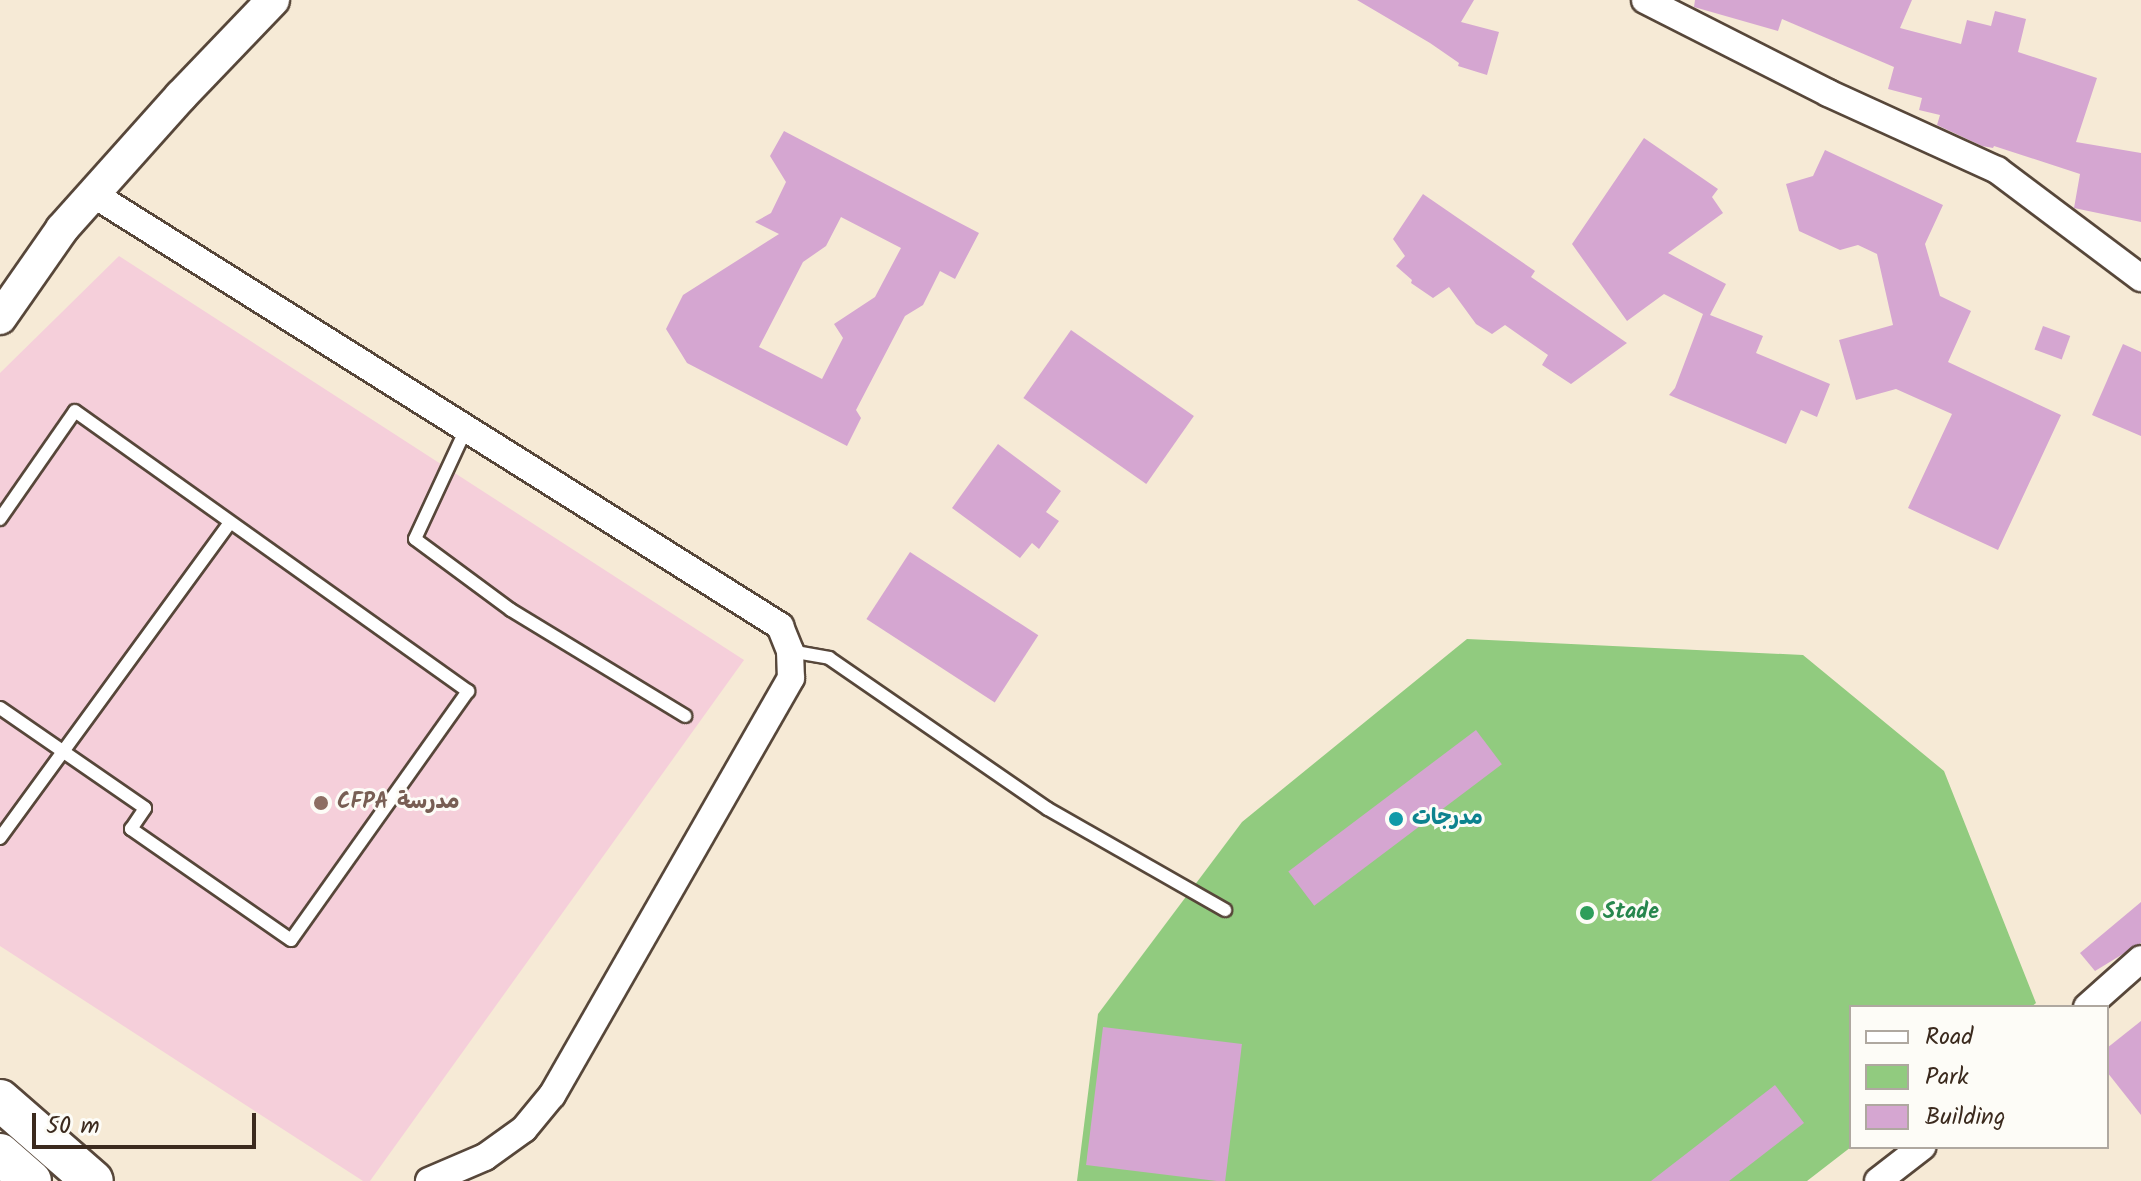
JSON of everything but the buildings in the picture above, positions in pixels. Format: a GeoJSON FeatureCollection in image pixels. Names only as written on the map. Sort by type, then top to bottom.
{"type":"FeatureCollection","features":[{"type":"Feature","properties":{"kind":"main road"},"geometry":{"type":"LineString","coordinates":[[0,1100],[93,1181]]}},
{"type":"Feature","properties":{"kind":"main road"},"geometry":{"type":"LineString","coordinates":[[0,1154],[31,1181]]}},
{"type":"Feature","properties":{"kind":"street"},"geometry":{"type":"LineString","coordinates":[[0,318],[62,229],[273,0]]}},
{"type":"Feature","properties":{"kind":"street"},"geometry":{"type":"LineString","coordinates":[[1645,0],[1828,93],[1997,170],[2141,278]]}},
{"type":"Feature","properties":{"kind":"street"},"geometry":{"type":"LineString","coordinates":[[93,194],[780,626],[790,651],[791,678],[552,1095],[524,1129],[485,1157],[429,1181]]}},
{"type":"Feature","properties":{"kind":"street"},"geometry":{"type":"LineString","coordinates":[[2089,1005],[2141,959]]}},
{"type":"Feature","properties":{"kind":"street"},"geometry":{"type":"LineString","coordinates":[[1878,1181],[1919,1149]]}},
{"type":"Feature","properties":{"kind":"lane"},"geometry":{"type":"LineString","coordinates":[[0,519],[75,411],[468,691],[291,940],[131,829],[145,808],[0,708]]}},
{"type":"Feature","properties":{"kind":"lane"},"geometry":{"type":"LineString","coordinates":[[466,429],[415,539],[511,610],[685,716]]}},
{"type":"Feature","properties":{"kind":"lane"},"geometry":{"type":"LineString","coordinates":[[0,838],[230,523]]}},
{"type":"Feature","properties":{"kind":"lane"},"geometry":{"type":"LineString","coordinates":[[790,651],[829,658],[1048,809],[1225,910]]}},
{"type":"Feature","properties":{"kind":"shaded area","name":"CFPA مدرسة"},"geometry":{"type":"Polygon","coordinates":[[[119,256],[744,660],[370,1181],[363,1181],[0,946],[0,373],[119,256]]]}},
{"type":"Feature","properties":{"kind":"green space","name":"Stade"},"geometry":{"type":"Polygon","coordinates":[[[1467,639],[1803,655],[1944,771],[2036,1003],[1849,1005],[1849,1149],[1807,1181],[1077,1181],[1098,1014],[1242,822],[1467,639]]]}},
{"type":"Feature","properties":{"kind":"place","name":"CFPA مدرسة"},"geometry":{"type":"Point","coordinates":[321,803]}},
{"type":"Feature","properties":{"kind":"place","name":"مدرجات"},"geometry":{"type":"Point","coordinates":[1396,819]}},
{"type":"Feature","properties":{"kind":"place","name":"Stade"},"geometry":{"type":"Point","coordinates":[1587,913]}}]}
